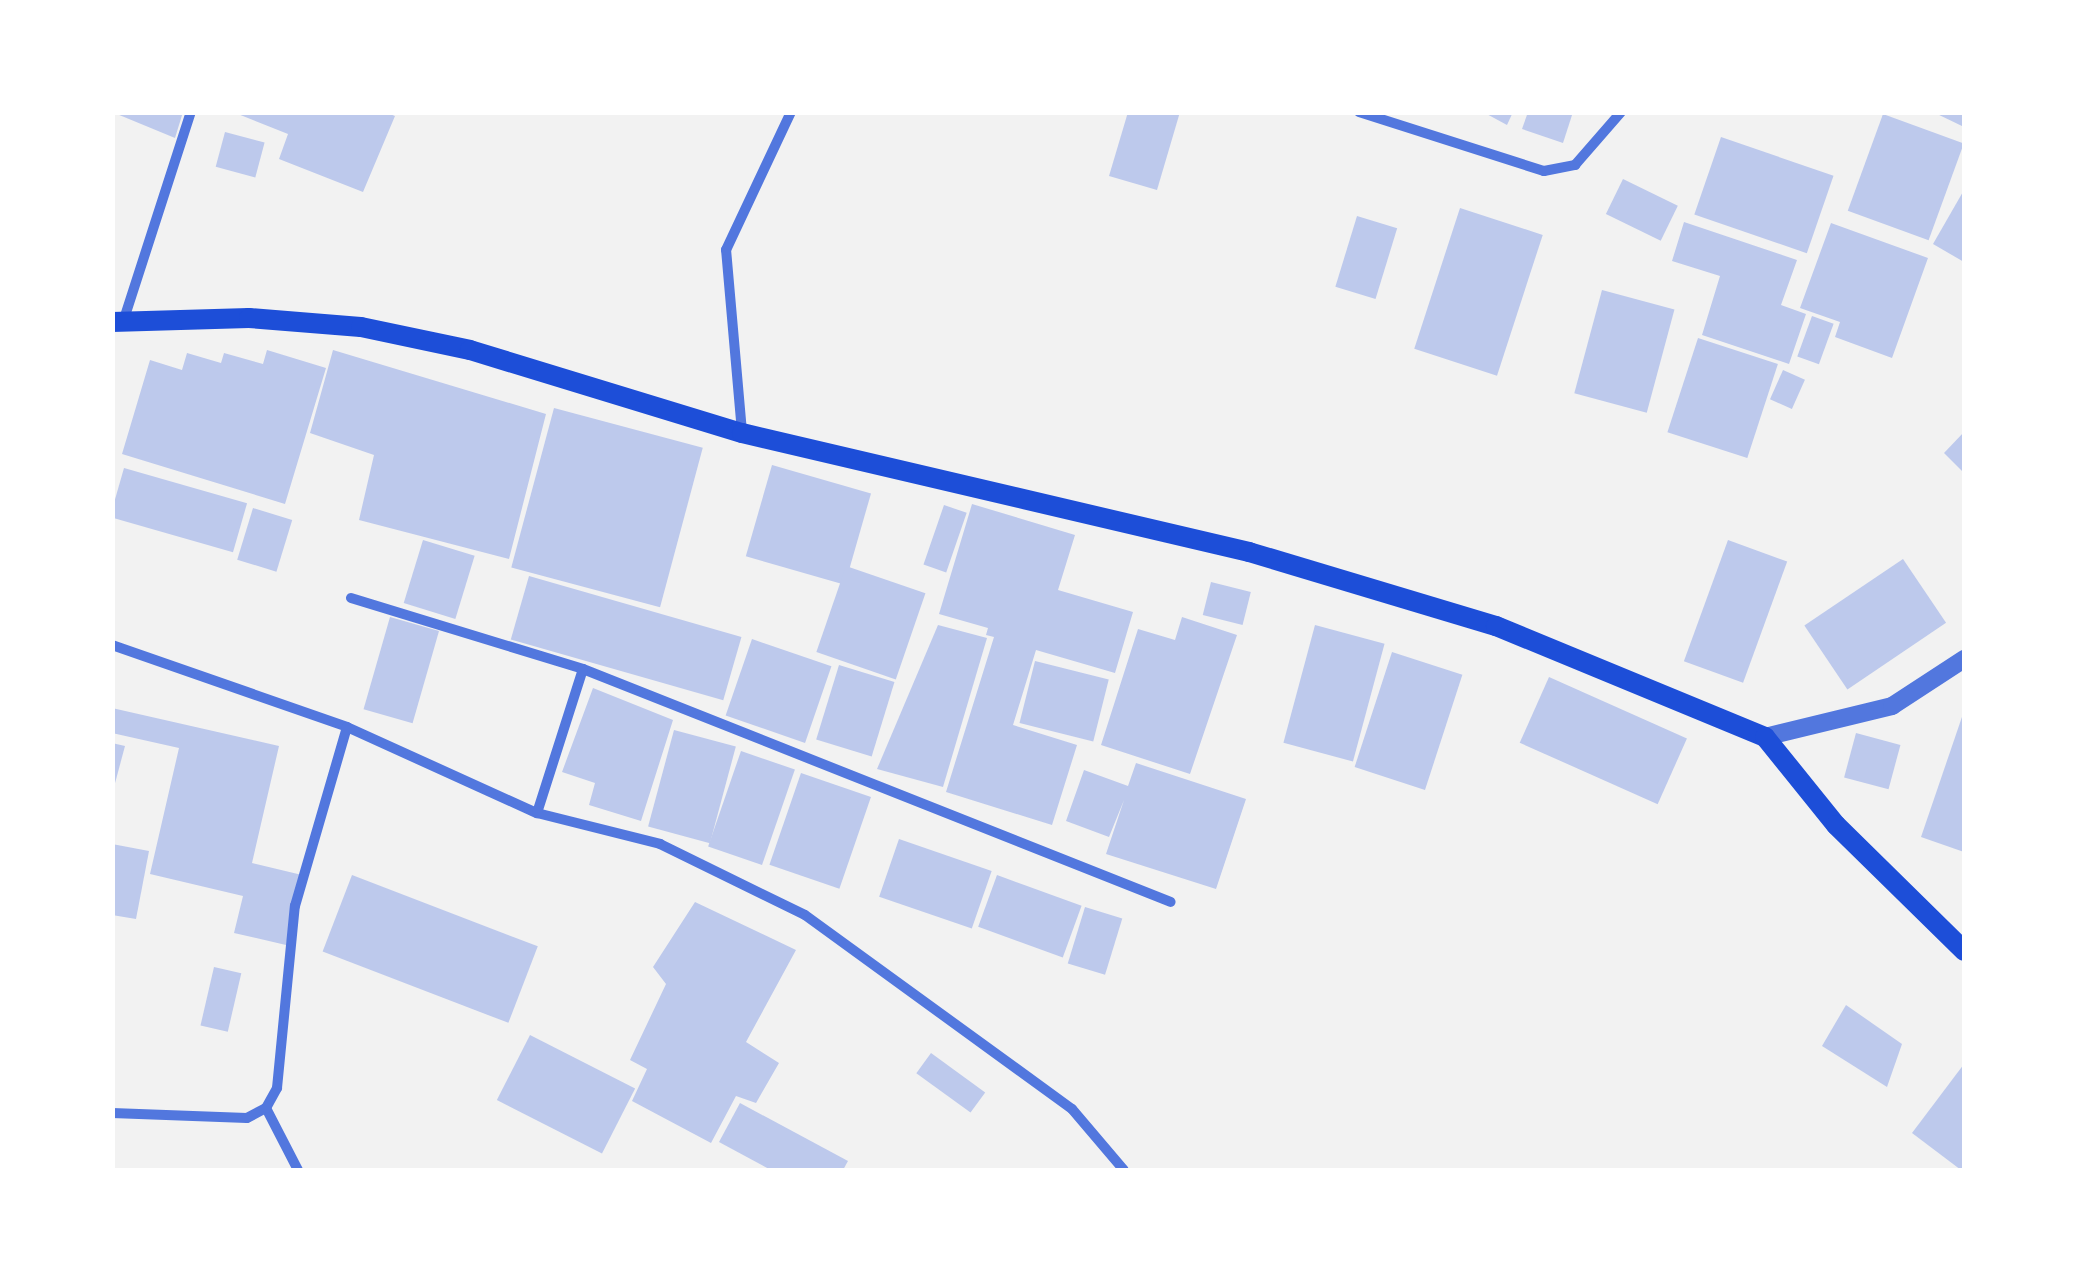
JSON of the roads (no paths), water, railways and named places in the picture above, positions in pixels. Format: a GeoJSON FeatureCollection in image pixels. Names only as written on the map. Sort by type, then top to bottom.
{"type":"FeatureCollection","features":[{"type":"Feature","properties":{"kind":"main road"},"geometry":{"type":"LineString","coordinates":[[118,321],[362,326],[470,350],[742,433],[1287,563],[1496,626],[1765,737],[1836,825],[1964,952]]}},
{"type":"Feature","properties":{"kind":"street"},"geometry":{"type":"LineString","coordinates":[[118,321],[191,112]]}},
{"type":"Feature","properties":{"kind":"street"},"geometry":{"type":"LineString","coordinates":[[742,433],[726,250],[792,112]]}},
{"type":"Feature","properties":{"kind":"street"},"geometry":{"type":"LineString","coordinates":[[1359,112],[1544,171],[1575,166],[1621,112]]}},
{"type":"Feature","properties":{"kind":"street"},"geometry":{"type":"LineString","coordinates":[[351,598],[584,670],[1171,902]]}},
{"type":"Feature","properties":{"kind":"street"},"geometry":{"type":"LineString","coordinates":[[112,645],[347,727],[537,813],[660,844],[805,915],[1072,1109],[1124,1170]]}},
{"type":"Feature","properties":{"kind":"street"},"geometry":{"type":"LineString","coordinates":[[1765,737],[1892,706],[1964,659]]}},
{"type":"Feature","properties":{"kind":"street"},"geometry":{"type":"LineString","coordinates":[[537,813],[584,670]]}},
{"type":"Feature","properties":{"kind":"street"},"geometry":{"type":"LineString","coordinates":[[112,1113],[247,1118],[266,1108],[277,1088],[295,906],[347,727]]}},
{"type":"Feature","properties":{"kind":"street"},"geometry":{"type":"LineString","coordinates":[[266,1108],[298,1170]]}}]}
